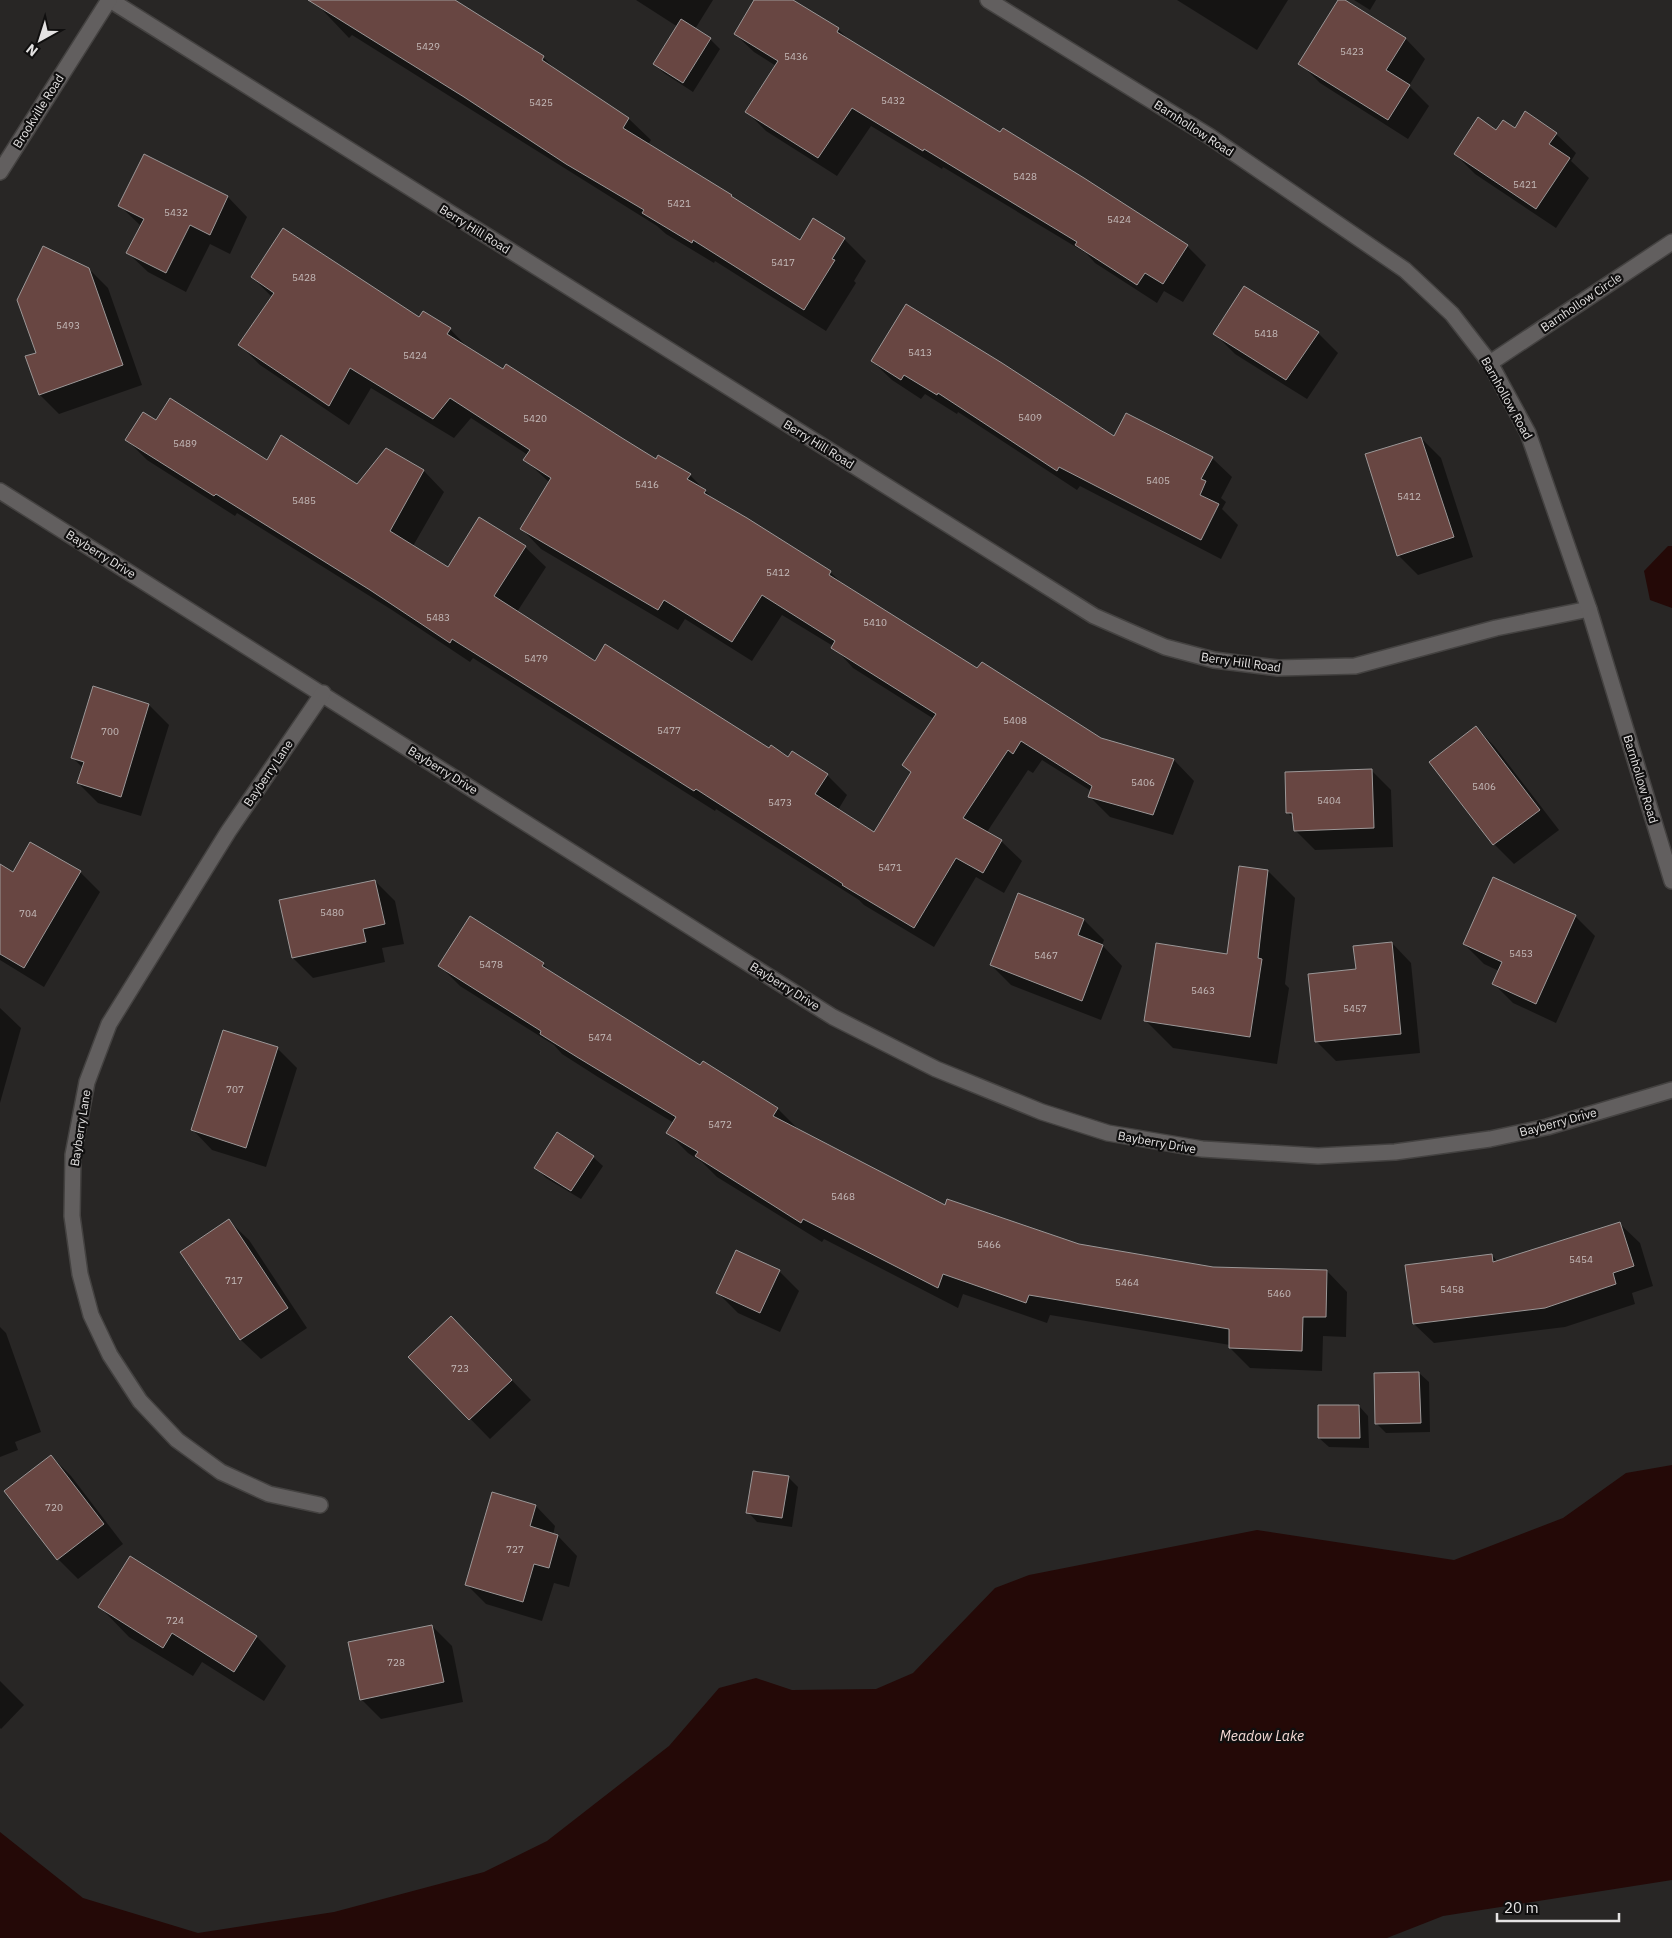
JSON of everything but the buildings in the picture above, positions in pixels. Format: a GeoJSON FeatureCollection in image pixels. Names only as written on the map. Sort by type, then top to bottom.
{"type":"FeatureCollection","features":[{"type":"Feature","properties":{"kind":"street","name":"Brookville Road"},"geometry":{"type":"LineString","coordinates":[[0,172],[110,0]]}},
{"type":"Feature","properties":{"kind":"street","name":"Berry Hill Road"},"geometry":{"type":"LineString","coordinates":[[110,0],[1094,616],[1165,647],[1214,660],[1278,668],[1355,666],[1496,628],[1589,609]]}},
{"type":"Feature","properties":{"kind":"street","name":"Barnhollow Road"},"geometry":{"type":"LineString","coordinates":[[988,0],[1209,136],[1405,270],[1452,314],[1490,363],[1528,433],[1589,609],[1672,881]]}},
{"type":"Feature","properties":{"kind":"street","name":"Barnhollow Circle"},"geometry":{"type":"LineString","coordinates":[[1490,363],[1672,242]]}},
{"type":"Feature","properties":{"kind":"street","name":"Bayberry Drive"},"geometry":{"type":"LineString","coordinates":[[0,491],[323,693],[833,1017],[936,1069],[1042,1112],[1108,1133],[1202,1149],[1318,1156],[1395,1152],[1490,1139],[1537,1129],[1672,1090]]}},
{"type":"Feature","properties":{"kind":"street","name":"Bayberry Lane"},"geometry":{"type":"LineString","coordinates":[[320,1505],[269,1494],[221,1472],[177,1440],[140,1401],[110,1355],[91,1315],[80,1274],[72,1216],[73,1155],[87,1082],[109,1024],[228,832],[323,693]]}},
{"type":"Feature","properties":{"kind":"water"},"geometry":{"type":"Polygon","coordinates":[[[1668,546],[1672,546],[1672,608],[1650,600],[1644,571],[1668,546]]]}},
{"type":"Feature","properties":{"kind":"water","name":"Meadow Lake"},"geometry":{"type":"Polygon","coordinates":[[[1672,1465],[1672,1880],[1443,1916],[1387,1938],[0,1938],[0,1832],[83,1898],[198,1933],[334,1912],[484,1872],[547,1841],[669,1746],[719,1688],[756,1678],[792,1690],[876,1689],[913,1673],[995,1588],[1029,1575],[1257,1530],[1454,1560],[1563,1518],[1626,1473],[1672,1465]]]}}]}
